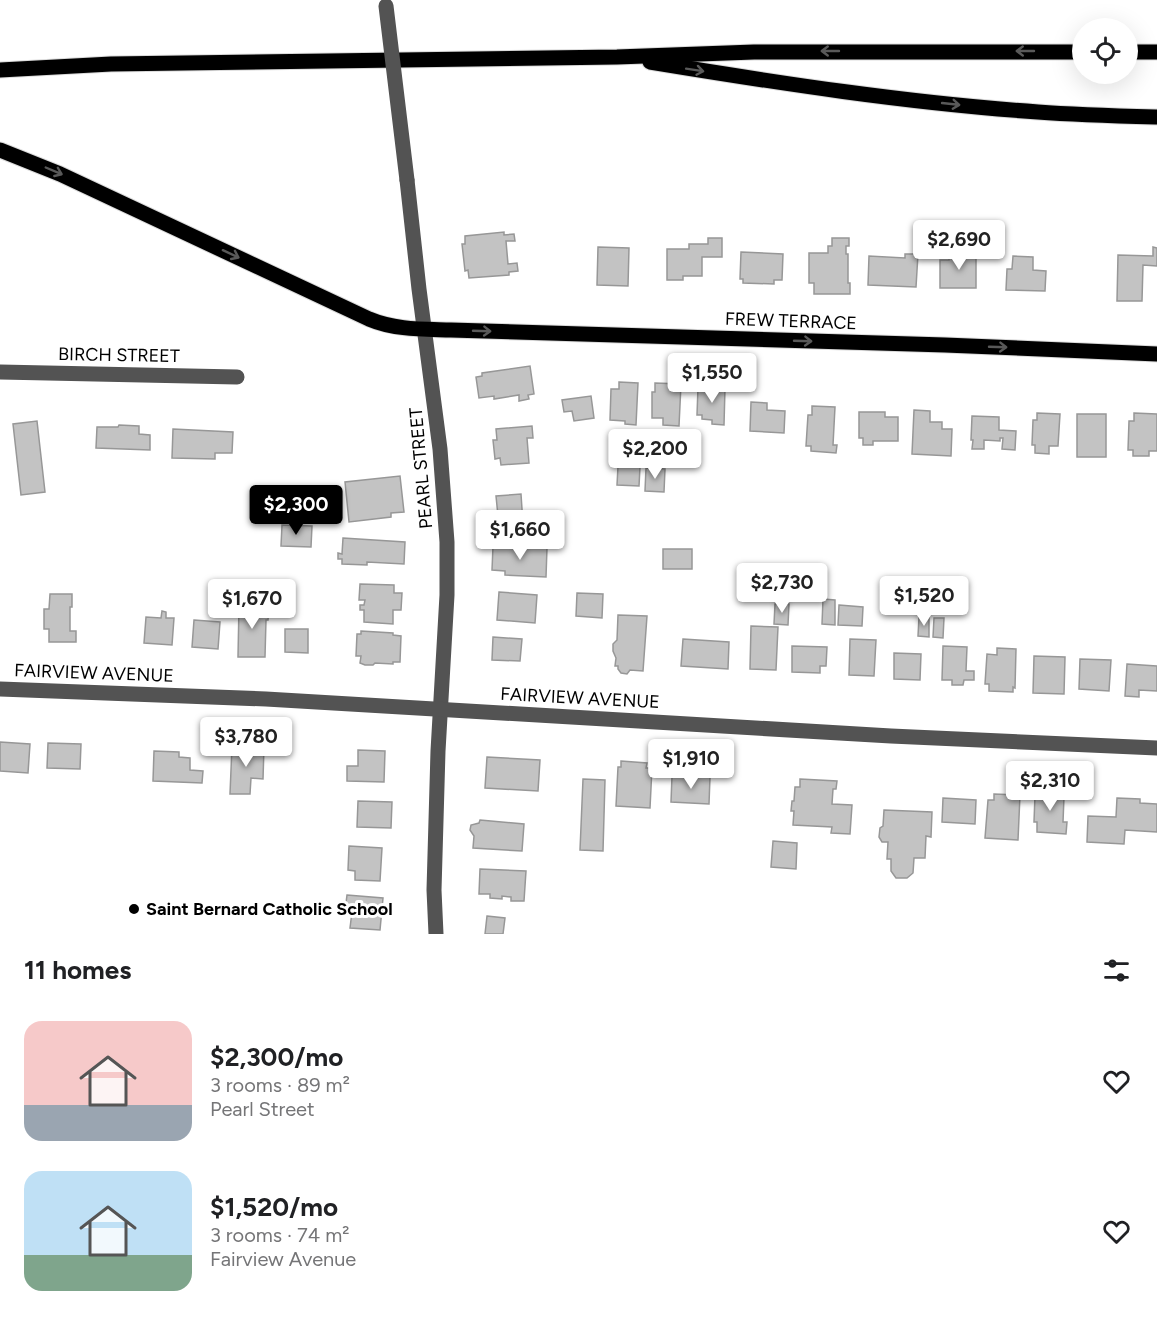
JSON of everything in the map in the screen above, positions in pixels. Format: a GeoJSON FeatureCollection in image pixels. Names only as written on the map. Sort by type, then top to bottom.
{"type":"FeatureCollection","features":[{"type":"Feature","properties":{"kind":"main road"},"geometry":{"type":"LineString","coordinates":[[0,70],[123,64],[617,57],[754,52],[1072,52]]}},
{"type":"Feature","properties":{"kind":"main road"},"geometry":{"type":"LineString","coordinates":[[1138,52],[1157,52]]}},
{"type":"Feature","properties":{"kind":"main road"},"geometry":{"type":"LineString","coordinates":[[617,57],[752,79],[940,103],[1041,113],[1157,117]]}},
{"type":"Feature","properties":{"kind":"main road","name":"FREW TERRACE"},"geometry":{"type":"LineString","coordinates":[[0,150],[60,174],[369,319],[395,327],[1157,354]]}},
{"type":"Feature","properties":{"kind":"street","name":"PEARL STREET"},"geometry":{"type":"LineString","coordinates":[[386,3],[440,449],[447,542],[447,595],[434,890],[436,934]]}},
{"type":"Feature","properties":{"kind":"street","name":"BIRCH STREET"},"geometry":{"type":"LineString","coordinates":[[0,372],[237,377]]}},
{"type":"Feature","properties":{"kind":"street","name":"FAIRVIEW AVENUE"},"geometry":{"type":"LineString","coordinates":[[0,689],[266,699],[891,736],[1157,748]]}},
{"type":"Feature","properties":{"kind":"building"},"geometry":{"type":"Polygon","coordinates":[[[504,232],[504,235],[514,234],[515,241],[506,241],[508,264],[517,263],[518,271],[509,272],[509,275],[469,278],[468,270],[465,271],[462,244],[465,244],[465,236],[504,232]]]}},
{"type":"Feature","properties":{"kind":"building"},"geometry":{"type":"Polygon","coordinates":[[[708,238],[722,238],[722,257],[702,257],[702,276],[683,276],[683,280],[667,280],[667,249],[689,249],[689,244],[708,244],[708,238]]]}},
{"type":"Feature","properties":{"kind":"building"},"geometry":{"type":"Polygon","coordinates":[[[832,238],[849,238],[846,254],[848,254],[850,294],[814,294],[814,283],[809,283],[809,253],[828,253],[828,246],[832,246],[832,238]]]}},
{"type":"Feature","properties":{"kind":"building"},"geometry":{"type":"Polygon","coordinates":[[[598,247],[629,248],[628,286],[597,285],[598,247]]]}},
{"type":"Feature","properties":{"kind":"building"},"geometry":{"type":"Polygon","coordinates":[[[1153,247],[1157,248],[1157,266],[1143,265],[1142,301],[1117,301],[1118,255],[1153,256],[1153,247]]]}},
{"type":"Feature","properties":{"kind":"building"},"geometry":{"type":"Polygon","coordinates":[[[741,252],[783,254],[782,280],[774,280],[774,284],[743,283],[743,279],[740,279],[741,252]]]}},
{"type":"Feature","properties":{"kind":"building"},"geometry":{"type":"Polygon","coordinates":[[[949,253],[976,253],[976,288],[940,288],[940,260],[949,260],[949,253]]]}},
{"type":"Feature","properties":{"kind":"building"},"geometry":{"type":"Polygon","coordinates":[[[905,254],[918,254],[916,287],[868,285],[869,256],[905,258],[905,254]]]}},
{"type":"Feature","properties":{"kind":"building"},"geometry":{"type":"Polygon","coordinates":[[[1013,256],[1033,257],[1033,270],[1046,271],[1045,291],[1006,290],[1007,269],[1012,269],[1013,256]]]}},
{"type":"Feature","properties":{"kind":"building"},"geometry":{"type":"Polygon","coordinates":[[[530,366],[534,394],[528,395],[529,399],[519,401],[519,395],[494,399],[494,396],[479,398],[476,377],[482,376],[482,373],[530,366]]]}},
{"type":"Feature","properties":{"kind":"building"},"geometry":{"type":"Polygon","coordinates":[[[619,382],[638,383],[636,425],[625,424],[625,421],[610,420],[611,389],[619,389],[619,382]]]}},
{"type":"Feature","properties":{"kind":"building"},"geometry":{"type":"Polygon","coordinates":[[[655,383],[681,384],[679,426],[663,425],[663,418],[652,418],[652,392],[655,392],[655,383]]]}},
{"type":"Feature","properties":{"kind":"building"},"geometry":{"type":"Polygon","coordinates":[[[698,387],[725,388],[724,425],[712,424],[712,420],[702,419],[702,415],[697,415],[698,387]]]}},
{"type":"Feature","properties":{"kind":"building"},"geometry":{"type":"Polygon","coordinates":[[[591,396],[594,418],[574,421],[572,411],[564,412],[562,400],[591,396]]]}},
{"type":"Feature","properties":{"kind":"building"},"geometry":{"type":"Polygon","coordinates":[[[751,402],[767,403],[767,410],[785,411],[784,433],[750,431],[751,402]]]}},
{"type":"Feature","properties":{"kind":"building"},"geometry":{"type":"Polygon","coordinates":[[[812,406],[835,407],[833,445],[837,445],[836,453],[811,451],[811,446],[806,446],[808,415],[812,415],[812,406]]]}},
{"type":"Feature","properties":{"kind":"building"},"geometry":{"type":"Polygon","coordinates":[[[914,410],[930,411],[930,422],[942,422],[942,429],[952,429],[951,456],[912,454],[914,410]]]}},
{"type":"Feature","properties":{"kind":"building"},"geometry":{"type":"Polygon","coordinates":[[[859,412],[885,412],[885,417],[898,417],[898,441],[873,441],[873,445],[863,445],[863,438],[859,438],[859,412]]]}},
{"type":"Feature","properties":{"kind":"building"},"geometry":{"type":"Polygon","coordinates":[[[1037,413],[1060,414],[1058,446],[1049,446],[1049,454],[1035,453],[1035,445],[1032,445],[1033,420],[1037,420],[1037,413]]]}},
{"type":"Feature","properties":{"kind":"building"},"geometry":{"type":"Polygon","coordinates":[[[1134,413],[1157,414],[1157,451],[1149,451],[1149,456],[1133,456],[1133,450],[1128,450],[1129,421],[1134,421],[1134,413]]]}},
{"type":"Feature","properties":{"kind":"building"},"geometry":{"type":"Polygon","coordinates":[[[1077,414],[1106,414],[1106,457],[1077,457],[1077,414]]]}},
{"type":"Feature","properties":{"kind":"building"},"geometry":{"type":"Polygon","coordinates":[[[972,416],[999,417],[999,430],[1016,431],[1015,450],[1002,449],[1003,438],[1000,438],[1000,441],[984,440],[984,449],[972,449],[972,416]]]}},
{"type":"Feature","properties":{"kind":"building"},"geometry":{"type":"Polygon","coordinates":[[[37,421],[45,492],[21,495],[13,424],[37,421]]]}},
{"type":"Feature","properties":{"kind":"building"},"geometry":{"type":"Polygon","coordinates":[[[119,425],[139,426],[139,434],[150,435],[150,450],[96,448],[97,427],[118,427],[119,425]]]}},
{"type":"Feature","properties":{"kind":"building"},"geometry":{"type":"Polygon","coordinates":[[[532,426],[533,438],[527,438],[529,463],[501,465],[500,458],[495,459],[493,440],[497,440],[496,429],[532,426]]]}},
{"type":"Feature","properties":{"kind":"building"},"geometry":{"type":"Polygon","coordinates":[[[173,429],[233,432],[232,453],[215,453],[215,459],[172,458],[173,429]]]}},
{"type":"Feature","properties":{"kind":"building"},"geometry":{"type":"Polygon","coordinates":[[[618,466],[640,467],[639,486],[617,485],[618,466]]]}},
{"type":"Feature","properties":{"kind":"building"},"geometry":{"type":"Polygon","coordinates":[[[646,468],[665,469],[664,492],[645,491],[646,468]]]}},
{"type":"Feature","properties":{"kind":"building"},"geometry":{"type":"Polygon","coordinates":[[[400,476],[404,512],[391,513],[391,517],[349,522],[345,482],[400,476]]]}},
{"type":"Feature","properties":{"kind":"building"},"geometry":{"type":"Polygon","coordinates":[[[521,494],[523,524],[499,526],[496,496],[521,494]]]}},
{"type":"Feature","properties":{"kind":"building"},"geometry":{"type":"Polygon","coordinates":[[[282,525],[312,526],[311,547],[281,546],[282,525]]]}},
{"type":"Feature","properties":{"kind":"building"},"geometry":{"type":"Polygon","coordinates":[[[343,538],[405,542],[404,564],[367,562],[367,565],[342,564],[342,559],[338,559],[338,553],[342,554],[343,538]]]}},
{"type":"Feature","properties":{"kind":"building"},"geometry":{"type":"Polygon","coordinates":[[[493,546],[547,548],[546,577],[505,575],[505,571],[492,570],[493,546]]]}},
{"type":"Feature","properties":{"kind":"building"},"geometry":{"type":"Polygon","coordinates":[[[663,549],[692,549],[692,569],[663,569],[663,549]]]}},
{"type":"Feature","properties":{"kind":"building"},"geometry":{"type":"Polygon","coordinates":[[[360,584],[394,585],[394,593],[402,593],[401,610],[393,610],[393,624],[364,622],[364,610],[360,610],[360,605],[364,605],[365,600],[359,600],[360,584]]]}},
{"type":"Feature","properties":{"kind":"building"},"geometry":{"type":"Polygon","coordinates":[[[499,592],[537,595],[535,623],[497,620],[499,592]]]}},
{"type":"Feature","properties":{"kind":"building"},"geometry":{"type":"Polygon","coordinates":[[[577,593],[603,594],[602,618],[576,616],[577,593]]]}},
{"type":"Feature","properties":{"kind":"building"},"geometry":{"type":"Polygon","coordinates":[[[50,594],[72,594],[70,631],[76,631],[76,642],[49,642],[49,629],[44,629],[44,609],[49,609],[50,594]]]}},
{"type":"Feature","properties":{"kind":"building"},"geometry":{"type":"Polygon","coordinates":[[[823,599],[835,600],[835,625],[822,624],[823,599]]]}},
{"type":"Feature","properties":{"kind":"building"},"geometry":{"type":"Polygon","coordinates":[[[775,604],[789,604],[788,625],[774,624],[775,604]]]}},
{"type":"Feature","properties":{"kind":"building"},"geometry":{"type":"Polygon","coordinates":[[[239,605],[269,605],[268,620],[266,620],[265,657],[238,657],[239,605]]]}},
{"type":"Feature","properties":{"kind":"building"},"geometry":{"type":"Polygon","coordinates":[[[839,605],[863,607],[862,626],[838,625],[839,605]]]}},
{"type":"Feature","properties":{"kind":"building"},"geometry":{"type":"Polygon","coordinates":[[[162,611],[166,612],[166,618],[174,618],[172,645],[144,643],[146,617],[161,618],[162,611]]]}},
{"type":"Feature","properties":{"kind":"building"},"geometry":{"type":"Polygon","coordinates":[[[618,615],[647,616],[643,671],[630,670],[627,674],[621,673],[618,666],[615,666],[613,644],[617,640],[618,615]]]}},
{"type":"Feature","properties":{"kind":"building"},"geometry":{"type":"Polygon","coordinates":[[[919,617],[929,617],[929,637],[918,636],[919,617]]]}},
{"type":"Feature","properties":{"kind":"building"},"geometry":{"type":"Polygon","coordinates":[[[934,618],[944,618],[943,638],[933,637],[934,618]]]}},
{"type":"Feature","properties":{"kind":"building"},"geometry":{"type":"Polygon","coordinates":[[[194,620],[220,622],[218,649],[192,647],[194,620]]]}},
{"type":"Feature","properties":{"kind":"building"},"geometry":{"type":"Polygon","coordinates":[[[751,626],[778,627],[776,670],[750,669],[751,626]]]}},
{"type":"Feature","properties":{"kind":"building"},"geometry":{"type":"Polygon","coordinates":[[[285,629],[308,629],[308,653],[285,652],[285,629]]]}},
{"type":"Feature","properties":{"kind":"building"},"geometry":{"type":"Polygon","coordinates":[[[361,631],[393,633],[393,635],[401,636],[400,662],[373,665],[360,663],[361,656],[356,656],[357,634],[361,634],[361,631]]]}},
{"type":"Feature","properties":{"kind":"building"},"geometry":{"type":"Polygon","coordinates":[[[493,637],[522,639],[520,661],[492,660],[493,637]]]}},
{"type":"Feature","properties":{"kind":"building"},"geometry":{"type":"Polygon","coordinates":[[[683,639],[729,642],[728,669],[681,666],[683,639]]]}},
{"type":"Feature","properties":{"kind":"building"},"geometry":{"type":"Polygon","coordinates":[[[850,639],[876,640],[874,676],[849,675],[850,639]]]}},
{"type":"Feature","properties":{"kind":"building"},"geometry":{"type":"Polygon","coordinates":[[[792,646],[827,647],[826,666],[820,666],[820,673],[792,672],[792,646]]]}},
{"type":"Feature","properties":{"kind":"building"},"geometry":{"type":"Polygon","coordinates":[[[943,646],[967,647],[966,671],[974,671],[974,680],[964,680],[963,685],[952,685],[952,680],[942,680],[943,646]]]}},
{"type":"Feature","properties":{"kind":"building"},"geometry":{"type":"Polygon","coordinates":[[[997,648],[1016,649],[1013,692],[989,691],[989,684],[985,684],[987,654],[997,655],[997,648]]]}},
{"type":"Feature","properties":{"kind":"building"},"geometry":{"type":"Polygon","coordinates":[[[894,653],[921,654],[920,680],[894,679],[894,653]]]}},
{"type":"Feature","properties":{"kind":"building"},"geometry":{"type":"Polygon","coordinates":[[[1034,656],[1065,657],[1064,694],[1033,693],[1034,656]]]}},
{"type":"Feature","properties":{"kind":"building"},"geometry":{"type":"Polygon","coordinates":[[[1080,659],[1111,660],[1109,691],[1079,689],[1080,659]]]}},
{"type":"Feature","properties":{"kind":"building"},"geometry":{"type":"Polygon","coordinates":[[[1127,664],[1157,666],[1157,691],[1139,690],[1139,697],[1125,696],[1127,664]]]}},
{"type":"Feature","properties":{"kind":"building"},"geometry":{"type":"Polygon","coordinates":[[[0,742],[30,744],[28,773],[0,771],[0,742]]]}},
{"type":"Feature","properties":{"kind":"building"},"geometry":{"type":"Polygon","coordinates":[[[48,743],[81,744],[80,769],[47,768],[48,743]]]}},
{"type":"Feature","properties":{"kind":"building"},"geometry":{"type":"Polygon","coordinates":[[[232,746],[264,747],[263,779],[251,778],[250,794],[230,794],[232,746]]]}},
{"type":"Feature","properties":{"kind":"building"},"geometry":{"type":"Polygon","coordinates":[[[358,750],[385,751],[384,782],[347,781],[347,766],[358,766],[358,750]]]}},
{"type":"Feature","properties":{"kind":"building"},"geometry":{"type":"Polygon","coordinates":[[[154,751],[179,752],[179,757],[190,758],[190,770],[203,771],[202,783],[153,781],[154,751]]]}},
{"type":"Feature","properties":{"kind":"building"},"geometry":{"type":"Polygon","coordinates":[[[487,757],[540,760],[538,791],[485,788],[487,757]]]}},
{"type":"Feature","properties":{"kind":"building"},"geometry":{"type":"Polygon","coordinates":[[[621,761],[647,763],[646,768],[652,768],[650,808],[616,806],[618,767],[621,767],[621,761]]]}},
{"type":"Feature","properties":{"kind":"building"},"geometry":{"type":"Polygon","coordinates":[[[672,776],[710,777],[709,804],[671,802],[672,776]]]}},
{"type":"Feature","properties":{"kind":"building"},"geometry":{"type":"Polygon","coordinates":[[[583,779],[605,780],[603,851],[580,850],[583,779]]]}},
{"type":"Feature","properties":{"kind":"building"},"geometry":{"type":"Polygon","coordinates":[[[800,779],[837,781],[836,789],[833,789],[832,804],[852,805],[850,834],[831,833],[832,827],[793,825],[792,801],[794,801],[795,787],[800,787],[800,779]]]}},
{"type":"Feature","properties":{"kind":"building"},"geometry":{"type":"Polygon","coordinates":[[[1040,790],[1068,791],[1068,797],[1064,797],[1063,822],[1067,822],[1066,834],[1037,832],[1037,822],[1034,822],[1035,795],[1040,795],[1040,790]]]}},
{"type":"Feature","properties":{"kind":"building"},"geometry":{"type":"Polygon","coordinates":[[[994,794],[1020,795],[1018,840],[985,838],[988,800],[994,800],[994,794]]]}},
{"type":"Feature","properties":{"kind":"building"},"geometry":{"type":"Polygon","coordinates":[[[943,798],[976,800],[975,824],[942,822],[943,798]]]}},
{"type":"Feature","properties":{"kind":"building"},"geometry":{"type":"Polygon","coordinates":[[[1117,798],[1140,799],[1140,803],[1157,804],[1157,832],[1125,830],[1124,844],[1087,842],[1088,816],[1116,817],[1117,798]]]}},
{"type":"Feature","properties":{"kind":"building"},"geometry":{"type":"Polygon","coordinates":[[[358,801],[392,802],[391,828],[357,827],[358,801]]]}},
{"type":"Feature","properties":{"kind":"building"},"geometry":{"type":"Polygon","coordinates":[[[884,810],[932,812],[931,837],[926,836],[925,858],[914,858],[913,873],[907,878],[896,878],[891,871],[891,859],[887,859],[888,842],[882,842],[879,837],[880,828],[883,826],[884,810]]]}},
{"type":"Feature","properties":{"kind":"building"},"geometry":{"type":"Polygon","coordinates":[[[480,820],[524,824],[522,851],[473,848],[474,836],[470,830],[471,825],[479,823],[480,820]]]}},
{"type":"Feature","properties":{"kind":"building"},"geometry":{"type":"Polygon","coordinates":[[[773,841],[797,843],[796,869],[771,867],[773,841]]]}},
{"type":"Feature","properties":{"kind":"building"},"geometry":{"type":"Polygon","coordinates":[[[349,846],[382,848],[380,881],[355,880],[355,871],[348,870],[349,846]]]}},
{"type":"Feature","properties":{"kind":"building"},"geometry":{"type":"Polygon","coordinates":[[[480,869],[526,871],[524,901],[511,901],[511,897],[502,896],[502,899],[490,898],[490,894],[479,894],[480,869]]]}},
{"type":"Feature","properties":{"kind":"building"},"geometry":{"type":"Polygon","coordinates":[[[347,895],[383,898],[380,930],[350,928],[352,912],[345,911],[347,895]]]}},
{"type":"Feature","properties":{"kind":"building"},"geometry":{"type":"Polygon","coordinates":[[[487,916],[505,918],[503,934],[485,934],[487,916]]]}},
{"type":"Feature","properties":{"kind":"place","name":"Saint Bernard Catholic School"},"geometry":{"type":"Point","coordinates":[134,909]}}]}
